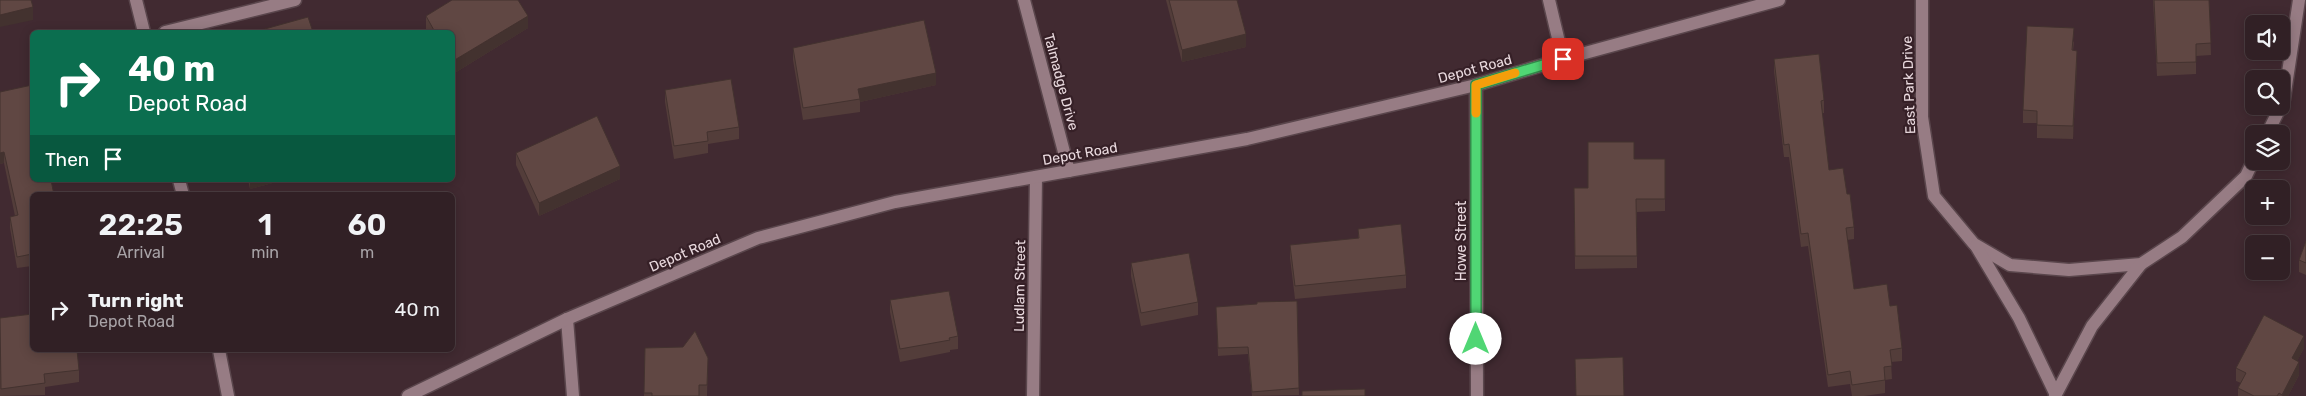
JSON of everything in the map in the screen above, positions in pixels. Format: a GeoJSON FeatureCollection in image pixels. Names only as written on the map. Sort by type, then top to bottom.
{"type":"FeatureCollection","features":[{"type":"Feature","properties":{"kind":"street"},"geometry":{"type":"LineString","coordinates":[[136,0],[144,30]]}},
{"type":"Feature","properties":{"kind":"street"},"geometry":{"type":"LineString","coordinates":[[173,30],[295,0]]}},
{"type":"Feature","properties":{"kind":"street","name":"Talmadge Drive"},"geometry":{"type":"LineString","coordinates":[[1024,0],[1069,171]]}},
{"type":"Feature","properties":{"kind":"street"},"geometry":{"type":"LineString","coordinates":[[1549,0],[1563,59]]}},
{"type":"Feature","properties":{"kind":"street","name":"Depot Road"},"geometry":{"type":"LineString","coordinates":[[408,396],[567,319],[758,238],[894,202],[1247,138],[1476,85],[1563,59],[1779,0]]}},
{"type":"Feature","properties":{"kind":"street","name":"East Park Drive"},"geometry":{"type":"LineString","coordinates":[[1922,0],[1922,117],[1934,196],[1974,244],[2019,318],[2055,395]]}},
{"type":"Feature","properties":{"kind":"street"},"geometry":{"type":"LineString","coordinates":[[2288,70],[2299,0]]}},
{"type":"Feature","properties":{"kind":"street","name":"Howe Street"},"geometry":{"type":"LineString","coordinates":[[1476,85],[1477,396]]}},
{"type":"Feature","properties":{"kind":"street","name":"East Park Drive"},"geometry":{"type":"LineString","coordinates":[[2055,395],[2092,326],[2141,264],[2182,237],[2246,176],[2249,170]]}},
{"type":"Feature","properties":{"kind":"street","name":"Ludlam Street"},"geometry":{"type":"LineString","coordinates":[[1034,396],[1036,177]]}},
{"type":"Feature","properties":{"kind":"street","name":"East Park Drive"},"geometry":{"type":"LineString","coordinates":[[1974,244],[2010,265],[2069,270],[2141,264]]}},
{"type":"Feature","properties":{"kind":"street"},"geometry":{"type":"LineString","coordinates":[[567,319],[573,396]]}},
{"type":"Feature","properties":{"kind":"street"},"geometry":{"type":"LineString","coordinates":[[219,352],[228,396]]}},
{"type":"Feature","properties":{"kind":"building"},"geometry":{"type":"Polygon","coordinates":[[[0,0],[31,0],[33,7],[0,15],[0,0]]]}},
{"type":"Feature","properties":{"kind":"building"},"geometry":{"type":"Polygon","coordinates":[[[452,0],[518,0],[528,16],[455,60],[455,30],[434,30],[426,16],[452,0]]]}},
{"type":"Feature","properties":{"kind":"building"},"geometry":{"type":"Polygon","coordinates":[[[1169,0],[1237,0],[1246,34],[1182,50],[1169,0]]]}},
{"type":"Feature","properties":{"kind":"building"},"geometry":{"type":"Polygon","coordinates":[[[2154,0],[2209,0],[2211,43],[2196,44],[2196,62],[2157,63],[2154,0]]]}},
{"type":"Feature","properties":{"kind":"building"},"geometry":{"type":"Polygon","coordinates":[[[308,17],[312,30],[261,30],[308,17]]]}},
{"type":"Feature","properties":{"kind":"building"},"geometry":{"type":"Polygon","coordinates":[[[924,20],[936,73],[858,89],[860,99],[803,108],[793,48],[924,20]]]}},
{"type":"Feature","properties":{"kind":"building"},"geometry":{"type":"Polygon","coordinates":[[[2027,26],[2074,28],[2072,50],[2077,51],[2073,126],[2037,125],[2037,111],[2023,110],[2027,26]]]}},
{"type":"Feature","properties":{"kind":"building"},"geometry":{"type":"Polygon","coordinates":[[[1819,54],[1824,100],[1821,101],[1829,170],[1843,168],[1847,194],[1850,194],[1854,227],[1846,228],[1854,289],[1887,284],[1890,306],[1897,305],[1902,348],[1890,350],[1892,366],[1884,367],[1885,380],[1852,385],[1850,371],[1828,375],[1808,233],[1801,234],[1789,144],[1784,145],[1774,59],[1819,54]]]}},
{"type":"Feature","properties":{"kind":"building"},"geometry":{"type":"Polygon","coordinates":[[[731,79],[739,127],[707,132],[708,141],[674,146],[665,90],[731,79]]]}},
{"type":"Feature","properties":{"kind":"building"},"geometry":{"type":"Polygon","coordinates":[[[30,85],[30,182],[51,182],[53,192],[30,192],[30,254],[17,257],[10,217],[18,215],[4,152],[0,153],[0,92],[30,85]]]}},
{"type":"Feature","properties":{"kind":"building"},"geometry":{"type":"Polygon","coordinates":[[[597,116],[620,166],[539,203],[516,153],[597,116]]]}},
{"type":"Feature","properties":{"kind":"building"},"geometry":{"type":"Polygon","coordinates":[[[1588,142],[1634,142],[1634,159],[1665,159],[1665,199],[1636,199],[1637,256],[1575,256],[1574,188],[1588,188],[1588,142]]]}},
{"type":"Feature","properties":{"kind":"building"},"geometry":{"type":"Polygon","coordinates":[[[1401,224],[1406,275],[1295,286],[1290,245],[1359,238],[1358,229],[1401,224]]]}},
{"type":"Feature","properties":{"kind":"building"},"geometry":{"type":"Polygon","coordinates":[[[2306,241],[2306,263],[2299,260],[2306,241]]]}},
{"type":"Feature","properties":{"kind":"building"},"geometry":{"type":"Polygon","coordinates":[[[1189,253],[1198,302],[1141,313],[1131,263],[1189,253]]]}},
{"type":"Feature","properties":{"kind":"building"},"geometry":{"type":"Polygon","coordinates":[[[949,291],[958,336],[949,338],[950,340],[900,349],[890,300],[949,291]]]}},
{"type":"Feature","properties":{"kind":"building"},"geometry":{"type":"Polygon","coordinates":[[[1297,301],[1299,388],[1252,392],[1248,347],[1218,348],[1216,307],[1257,304],[1257,302],[1297,301]]]}},
{"type":"Feature","properties":{"kind":"building"},"geometry":{"type":"Polygon","coordinates":[[[30,314],[30,352],[77,352],[79,370],[44,374],[45,383],[1,389],[0,318],[30,314]]]}},
{"type":"Feature","properties":{"kind":"building"},"geometry":{"type":"Polygon","coordinates":[[[2264,315],[2304,336],[2292,358],[2299,362],[2282,395],[2279,393],[2277,396],[2254,396],[2238,388],[2246,373],[2236,368],[2264,315]]]}},
{"type":"Feature","properties":{"kind":"building"},"geometry":{"type":"Polygon","coordinates":[[[695,331],[708,358],[707,385],[699,385],[699,396],[652,396],[652,393],[644,393],[645,348],[683,347],[695,331]]]}},
{"type":"Feature","properties":{"kind":"building"},"geometry":{"type":"Polygon","coordinates":[[[1623,357],[1624,396],[1576,396],[1575,359],[1623,357]]]}},
{"type":"Feature","properties":{"kind":"building"},"geometry":{"type":"Polygon","coordinates":[[[1365,389],[1365,396],[1302,396],[1302,391],[1365,389]]]}},
{"type":"Feature","properties":{"kind":"slow traffic"},"geometry":{"type":"LineString","coordinates":[[1476,113],[1476,85],[1515,73]]}},
{"type":"Feature","properties":{"kind":"route"},"geometry":{"type":"LineString","coordinates":[[1476,339],[1476,85],[1563,59]]}}]}
